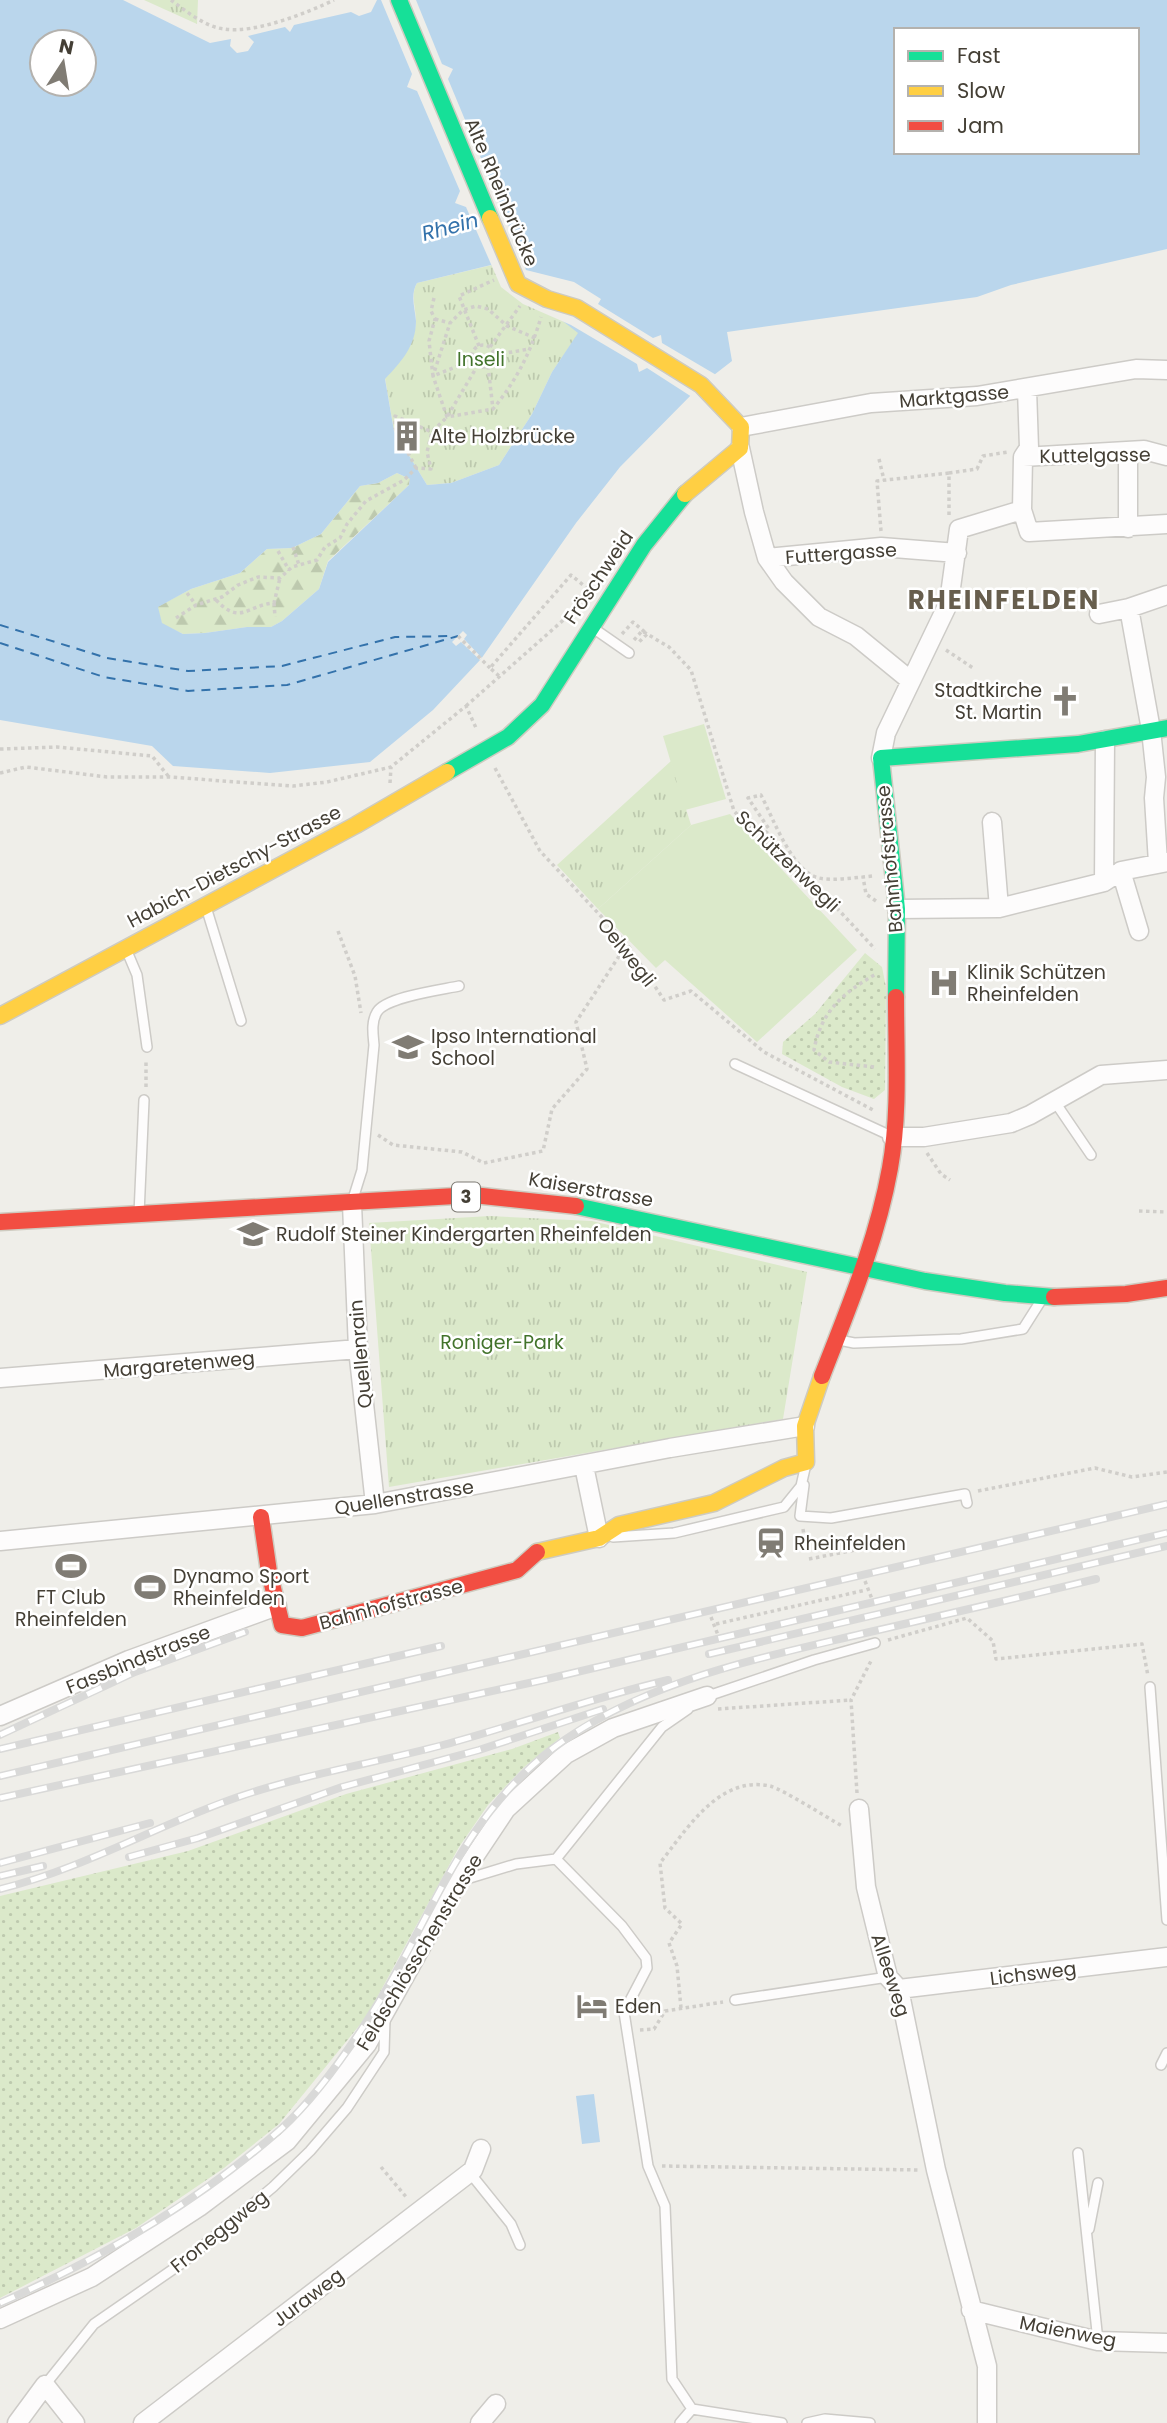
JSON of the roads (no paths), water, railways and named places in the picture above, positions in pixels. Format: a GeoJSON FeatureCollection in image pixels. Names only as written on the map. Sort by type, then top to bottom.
{"type":"FeatureCollection","features":[{"type":"Feature","properties":{"kind":"street","name":"Alte Rheinbrücke"},"geometry":{"type":"LineString","coordinates":[[399,0],[518,284],[528,291],[577,308],[701,385],[741,427]]}},
{"type":"Feature","properties":{"kind":"street","name":"Marktgasse"},"geometry":{"type":"LineString","coordinates":[[741,427],[871,403],[977,396],[1136,369],[1167,370]]}},
{"type":"Feature","properties":{"kind":"street"},"geometry":{"type":"LineString","coordinates":[[1027,389],[1029,447],[1023,457],[1022,510],[1029,532],[1167,524]]}},
{"type":"Feature","properties":{"kind":"street"},"geometry":{"type":"LineString","coordinates":[[741,427],[740,447],[767,558],[784,582],[819,617],[856,636],[911,681]]}},
{"type":"Feature","properties":{"kind":"street","name":"Fröschweid"},"geometry":{"type":"LineString","coordinates":[[486,752],[508,737],[542,705],[644,545],[687,492],[740,447]]}},
{"type":"Feature","properties":{"kind":"street","name":"Kuttelgasse"},"geometry":{"type":"LineString","coordinates":[[1023,457],[1144,450],[1167,456]]}},
{"type":"Feature","properties":{"kind":"street"},"geometry":{"type":"LineString","coordinates":[[1128,451],[1128,528]]}},
{"type":"Feature","properties":{"kind":"street","name":"Bahnhofstrasse"},"geometry":{"type":"LineString","coordinates":[[277,1606],[282,1625],[302,1628],[510,1572],[517,1570],[535,1552],[598,1538],[619,1524],[714,1503],[784,1468],[806,1462],[804,1426],[864,1269],[883,1202],[895,1110],[897,909],[881,758],[886,733],[949,602],[959,529],[1022,510]]}},
{"type":"Feature","properties":{"kind":"street","name":"Futtergasse"},"geometry":{"type":"LineString","coordinates":[[767,558],[881,547],[957,552]]}},
{"type":"Feature","properties":{"kind":"street"},"geometry":{"type":"LineString","coordinates":[[1099,614],[1129,608],[1167,595]]}},
{"type":"Feature","properties":{"kind":"street"},"geometry":{"type":"LineString","coordinates":[[897,909],[999,908],[1104,882],[1121,871],[1163,862],[1154,798],[1159,729],[1129,608]]}},
{"type":"Feature","properties":{"kind":"street"},"geometry":{"type":"LineString","coordinates":[[881,758],[1064,746],[1159,729]]}},
{"type":"Feature","properties":{"kind":"street"},"geometry":{"type":"LineString","coordinates":[[1104,882],[1105,740]]}},
{"type":"Feature","properties":{"kind":"street","name":"Habich-Dietschy-Strasse"},"geometry":{"type":"LineString","coordinates":[[0,1016],[486,752]]}},
{"type":"Feature","properties":{"kind":"street"},"geometry":{"type":"LineString","coordinates":[[992,822],[999,908]]}},
{"type":"Feature","properties":{"kind":"street"},"geometry":{"type":"LineString","coordinates":[[1121,871],[1139,931]]}},
{"type":"Feature","properties":{"kind":"street"},"geometry":{"type":"LineString","coordinates":[[892,1137],[924,1137],[1011,1123],[1055,1102],[1101,1075],[1167,1070]]}},
{"type":"Feature","properties":{"kind":"street","name":"Kaiserstrasse"},"geometry":{"type":"LineString","coordinates":[[0,1222],[139,1218],[450,1197],[511,1197],[604,1209],[864,1269],[965,1289],[1042,1297],[1102,1298],[1167,1288]]}},
{"type":"Feature","properties":{"kind":"street","name":"Quellenrain"},"geometry":{"type":"LineString","coordinates":[[352,1203],[358,1349],[375,1504]]}},
{"type":"Feature","properties":{"kind":"street","name":"Margaretenweg"},"geometry":{"type":"LineString","coordinates":[[0,1378],[358,1349]]}},
{"type":"Feature","properties":{"kind":"street","name":"Quellenstrasse"},"geometry":{"type":"LineString","coordinates":[[0,1541],[375,1504],[670,1448],[804,1426]]}},
{"type":"Feature","properties":{"kind":"street"},"geometry":{"type":"LineString","coordinates":[[584,1466],[598,1538]]}},
{"type":"Feature","properties":{"kind":"street"},"geometry":{"type":"LineString","coordinates":[[261,1517],[277,1606]]}},
{"type":"Feature","properties":{"kind":"street","name":"Fassbindstrasse"},"geometry":{"type":"LineString","coordinates":[[0,1716],[129,1660],[277,1606]]}},
{"type":"Feature","properties":{"kind":"street","name":"Feldschlösschenstrasse"},"geometry":{"type":"LineString","coordinates":[[0,2319],[92,2277],[199,2207],[287,2140],[368,2044],[458,1881],[506,1809],[566,1754],[613,1728],[710,1702]]}},
{"type":"Feature","properties":{"kind":"street","name":"Alleeweg"},"geometry":{"type":"LineString","coordinates":[[859,1809],[866,1887],[893,1983],[936,2170],[987,2366],[987,2423]]}},
{"type":"Feature","properties":{"kind":"street","name":"Lichsweg"},"geometry":{"type":"LineString","coordinates":[[893,1983],[1167,1957]]}},
{"type":"Feature","properties":{"kind":"street"},"geometry":{"type":"LineString","coordinates":[[471,2172],[481,2149]]}},
{"type":"Feature","properties":{"kind":"street","name":"Juraweg"},"geometry":{"type":"LineString","coordinates":[[143,2423],[471,2172]]}},
{"type":"Feature","properties":{"kind":"street","name":"Maienweg"},"geometry":{"type":"LineString","coordinates":[[971,2310],[1098,2341],[1167,2343]]}},
{"type":"Feature","properties":{"kind":"street"},"geometry":{"type":"LineString","coordinates":[[44,2385],[75,2423]]}},
{"type":"Feature","properties":{"kind":"street","name":"Froneggweg"},"geometry":{"type":"LineString","coordinates":[[17,2423],[44,2385]]}},
{"type":"Feature","properties":{"kind":"street"},"geometry":{"type":"LineString","coordinates":[[481,2423],[496,2404]]}},
{"type":"Feature","properties":{"kind":"lane"},"geometry":{"type":"LineString","coordinates":[[590,626],[629,650]]}},
{"type":"Feature","properties":{"kind":"lane"},"geometry":{"type":"LineString","coordinates":[[205,905],[241,1021]]}},
{"type":"Feature","properties":{"kind":"lane"},"geometry":{"type":"LineString","coordinates":[[125,948],[137,975],[147,1047]]}},
{"type":"Feature","properties":{"kind":"lane"},"geometry":{"type":"LineString","coordinates":[[352,1203],[362,1170],[374,1045],[372,1025],[377,1011],[388,1002],[459,986]]}},
{"type":"Feature","properties":{"kind":"lane"},"geometry":{"type":"LineString","coordinates":[[735,1064],[892,1137]]}},
{"type":"Feature","properties":{"kind":"lane"},"geometry":{"type":"LineString","coordinates":[[139,1218],[144,1100]]}},
{"type":"Feature","properties":{"kind":"lane"},"geometry":{"type":"LineString","coordinates":[[1055,1102],[1090,1155]]}},
{"type":"Feature","properties":{"kind":"lane"},"geometry":{"type":"LineString","coordinates":[[835,1340],[854,1343],[961,1339],[1023,1329],[1042,1297]]}},
{"type":"Feature","properties":{"kind":"lane"},"geometry":{"type":"LineString","coordinates":[[806,1462],[800,1516],[843,1517],[966,1499]]}},
{"type":"Feature","properties":{"kind":"lane","name":"Bahnhofstrasse"},"geometry":{"type":"LineString","coordinates":[[598,1538],[674,1533],[784,1507],[801,1486],[806,1462]]}},
{"type":"Feature","properties":{"kind":"lane"},"geometry":{"type":"LineString","coordinates":[[458,1881],[516,1864],[556,1858],[662,1727],[710,1702],[814,1660],[875,1643]]}},
{"type":"Feature","properties":{"kind":"lane"},"geometry":{"type":"LineString","coordinates":[[1150,1687],[1167,1920]]}},
{"type":"Feature","properties":{"kind":"lane"},"geometry":{"type":"LineString","coordinates":[[556,1858],[622,1926],[646,1958],[647,1968],[624,2012],[648,2166],[665,2206],[672,2379],[692,2409],[782,2423]]}},
{"type":"Feature","properties":{"kind":"lane"},"geometry":{"type":"LineString","coordinates":[[735,2000],[893,1983]]}},
{"type":"Feature","properties":{"kind":"lane","name":"Froneggweg"},"geometry":{"type":"LineString","coordinates":[[44,2385],[94,2324],[185,2261],[310,2151],[347,2108],[384,2052],[385,2015]]}},
{"type":"Feature","properties":{"kind":"lane"},"geometry":{"type":"LineString","coordinates":[[1161,2065],[1167,2053]]}},
{"type":"Feature","properties":{"kind":"lane"},"geometry":{"type":"LineString","coordinates":[[1077,2153],[1098,2341]]}},
{"type":"Feature","properties":{"kind":"lane"},"geometry":{"type":"LineString","coordinates":[[471,2172],[511,2224],[520,2245]]}},
{"type":"Feature","properties":{"kind":"lane"},"geometry":{"type":"LineString","coordinates":[[1087,2240],[1098,2183]]}},
{"type":"Feature","properties":{"kind":"lane"},"geometry":{"type":"LineString","coordinates":[[680,2423],[692,2409]]}},
{"type":"Feature","properties":{"kind":"lane"},"geometry":{"type":"LineString","coordinates":[[807,2423],[824,2419],[870,2423]]}},
{"type":"Feature","properties":{"kind":"water","name":"Rhein"},"geometry":{"type":"Polygon","coordinates":[[[0,0],[123,0],[210,43],[231,39],[230,46],[237,53],[248,51],[254,42],[248,36],[285,27],[290,32],[294,25],[351,12],[359,16],[371,12],[377,0],[1167,0],[1167,249],[1011,285],[977,297],[727,332],[732,361],[701,385],[620,467],[576,523],[481,659],[433,710],[370,762],[270,773],[173,766],[152,746],[0,720],[0,0]],[[491,265],[417,283],[413,297],[416,321],[413,338],[402,360],[385,379],[394,431],[427,485],[451,483],[499,465],[532,414],[552,372],[578,333],[491,265]],[[397,473],[378,483],[360,486],[321,534],[292,548],[267,549],[240,573],[191,589],[158,607],[162,623],[183,634],[271,627],[282,621],[319,589],[328,562],[409,485],[410,479],[397,473]]]}},
{"type":"Feature","properties":{"kind":"water"},"geometry":{"type":"Polygon","coordinates":[[[594,2094],[600,2142],[582,2144],[576,2096],[594,2094]]]}},
{"type":"Feature","properties":{"kind":"railway"},"geometry":{"type":"LineString","coordinates":[[0,1776],[1167,1504]]}},
{"type":"Feature","properties":{"kind":"railway"},"geometry":{"type":"LineString","coordinates":[[0,1798],[543,1680],[1167,1533]]}},
{"type":"Feature","properties":{"kind":"railway"},"geometry":{"type":"LineString","coordinates":[[709,1654],[1167,1546]]}},
{"type":"Feature","properties":{"kind":"railway"},"geometry":{"type":"LineString","coordinates":[[0,2303],[75,2267],[147,2227],[217,2180],[281,2129],[327,2078],[367,2021],[447,1877],[491,1810],[519,1779],[552,1749],[586,1726],[661,1690],[740,1664],[1096,1579]]}},
{"type":"Feature","properties":{"kind":"railway"},"geometry":{"type":"LineString","coordinates":[[0,1735],[135,1672],[245,1632]]}},
{"type":"Feature","properties":{"kind":"railway"},"geometry":{"type":"LineString","coordinates":[[0,1749],[441,1646]]}},
{"type":"Feature","properties":{"kind":"railway"},"geometry":{"type":"LineString","coordinates":[[0,1889],[61,1870],[208,1808],[263,1789],[443,1745],[668,1680]]}},
{"type":"Feature","properties":{"kind":"railway"},"geometry":{"type":"LineString","coordinates":[[129,1857],[198,1838],[342,1787],[479,1750],[603,1709]]}},
{"type":"Feature","properties":{"kind":"railway"},"geometry":{"type":"LineString","coordinates":[[0,1863],[150,1823]]}},
{"type":"Feature","properties":{"kind":"railway"},"geometry":{"type":"LineString","coordinates":[[0,1876],[43,1866]]}},
{"type":"Feature","properties":{"kind":"place","name":"Alte Holzbrücke"},"geometry":{"type":"Point","coordinates":[407,436]}},
{"type":"Feature","properties":{"kind":"place","name":"Stadtkirche St. Martin"},"geometry":{"type":"Point","coordinates":[1065,701]}},
{"type":"Feature","properties":{"kind":"place","name":"Klinik Schützen Rheinfelden"},"geometry":{"type":"Point","coordinates":[944,983]}},
{"type":"Feature","properties":{"kind":"place","name":"Ipso International School"},"geometry":{"type":"Point","coordinates":[408,1047]}},
{"type":"Feature","properties":{"kind":"place","name":"Rudolf Steiner Kindergarten Rheinfelden"},"geometry":{"type":"Point","coordinates":[253,1234]}},
{"type":"Feature","properties":{"kind":"place","name":"Rheinfelden"},"geometry":{"type":"Point","coordinates":[771,1543]}},
{"type":"Feature","properties":{"kind":"place","name":"FT Club Rheinfelden"},"geometry":{"type":"Point","coordinates":[71,1566]}},
{"type":"Feature","properties":{"kind":"place","name":"Dynamo Sport Rheinfelden"},"geometry":{"type":"Point","coordinates":[150,1587]}},
{"type":"Feature","properties":{"kind":"place","name":"Eden"},"geometry":{"type":"Point","coordinates":[592,2006]}},
{"type":"Feature","properties":{"kind":"district","name":"RHEINFELDEN"},"geometry":{"type":"Point","coordinates":[1004,600]}},
{"type":"Feature","properties":{"kind":"park label","name":"Inseli"},"geometry":{"type":"Point","coordinates":[481,359]}},
{"type":"Feature","properties":{"kind":"park label","name":"Roniger-Park"},"geometry":{"type":"Point","coordinates":[502,1342]}}]}
